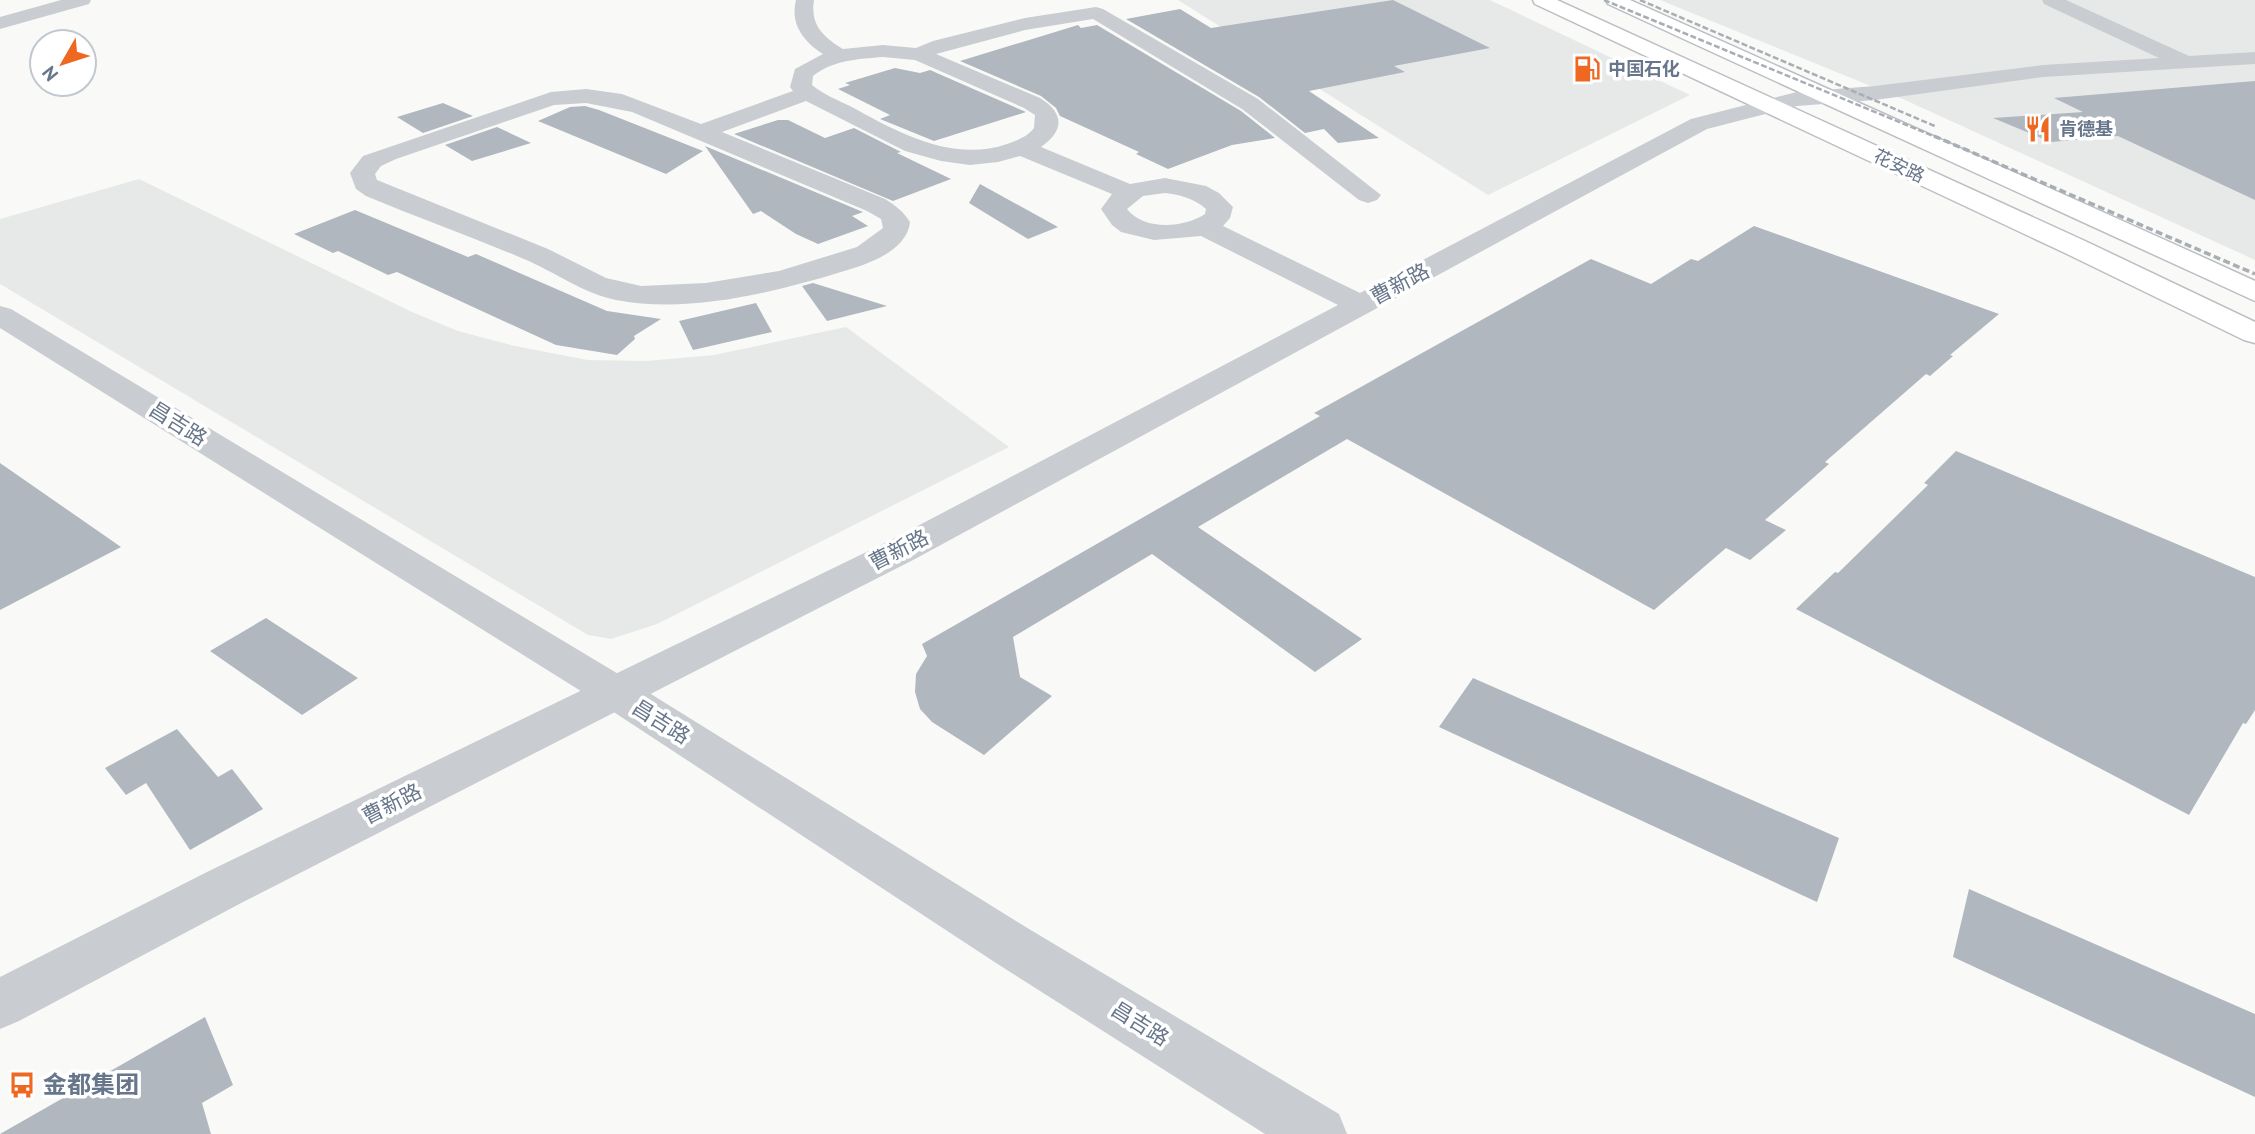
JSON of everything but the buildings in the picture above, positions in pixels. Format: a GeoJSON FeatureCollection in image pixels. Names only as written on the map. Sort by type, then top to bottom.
{"type":"FeatureCollection","features":[{"type":"Feature","properties":{"kind":"highway","name":"花安路"},"geometry":{"type":"LineString","coordinates":[[1542,0],[1802,98],[2255,334]]}},
{"type":"Feature","properties":{"kind":"highway","name":"花安路"},"geometry":{"type":"LineString","coordinates":[[1571,0],[1802,98],[2255,308]]}},
{"type":"Feature","properties":{"kind":"highway"},"geometry":{"type":"LineString","coordinates":[[1615,0],[1802,98],[2129,233],[2255,292]]}},
{"type":"Feature","properties":{"kind":"street"},"geometry":{"type":"LineString","coordinates":[[0,23],[82,0]]}},
{"type":"Feature","properties":{"kind":"street"},"geometry":{"type":"LineString","coordinates":[[2051,0],[2186,62]]}},
{"type":"Feature","properties":{"kind":"street"},"geometry":{"type":"LineString","coordinates":[[804,13],[819,42],[840,56]]}},
{"type":"Feature","properties":{"kind":"street"},"geometry":{"type":"LineString","coordinates":[[919,54],[940,45],[1025,24],[1096,13],[1250,104],[1368,195]]}},
{"type":"Feature","properties":{"kind":"street"},"geometry":{"type":"LineString","coordinates":[[1802,98],[1841,80],[1935,66],[2255,38]]}},
{"type":"Feature","properties":{"kind":"street"},"geometry":{"type":"LineString","coordinates":[[883,51],[919,54],[1032,103],[1046,112],[1048,121],[1044,132],[1022,148],[989,155],[966,157],[922,151],[801,87],[803,74],[810,67],[840,56],[883,51]]}},
{"type":"Feature","properties":{"kind":"street"},"geometry":{"type":"LineString","coordinates":[[1802,98],[2030,72],[2255,58]]}},
{"type":"Feature","properties":{"kind":"street"},"geometry":{"type":"LineString","coordinates":[[701,132],[876,205],[890,213],[897,222],[896,230],[868,252],[783,278],[670,294],[630,293],[604,287],[537,255],[374,191],[365,184],[362,173],[372,160],[387,154],[531,106],[567,97],[586,96],[622,101],[701,132],[808,93]]}},
{"type":"Feature","properties":{"kind":"street","name":"曹新路"},"geometry":{"type":"LineString","coordinates":[[0,1004],[227,886],[914,543],[1699,124],[1802,98]]}},
{"type":"Feature","properties":{"kind":"street"},"geometry":{"type":"LineString","coordinates":[[1022,148],[1129,192]]}},
{"type":"Feature","properties":{"kind":"street"},"geometry":{"type":"LineString","coordinates":[[1149,187],[1195,189],[1212,197],[1220,207],[1217,218],[1204,227],[1167,233],[1130,225],[1118,218],[1114,209],[1118,200],[1129,192],[1149,187]]}},
{"type":"Feature","properties":{"kind":"street"},"geometry":{"type":"LineString","coordinates":[[1204,227],[1361,305]]}},
{"type":"Feature","properties":{"kind":"street","name":"昌吉路"},"geometry":{"type":"LineString","coordinates":[[0,315],[615,692],[1011,945],[1318,1134]]}},
{"type":"Feature","properties":{"kind":"shaded area"},"geometry":{"type":"Polygon","coordinates":[[[1178,0],[1490,0],[1690,95],[1488,195],[1178,0]]]}},
{"type":"Feature","properties":{"kind":"shaded area"},"geometry":{"type":"Polygon","coordinates":[[[1660,0],[2255,0],[2255,260],[1905,100],[1660,0]]]}},
{"type":"Feature","properties":{"kind":"shaded area"},"geometry":{"type":"Polygon","coordinates":[[[139,179],[412,312],[458,331],[515,346],[588,360],[646,361],[714,355],[846,327],[1009,447],[657,624],[611,639],[588,635],[0,284],[0,219],[139,179]]]}},
{"type":"Feature","properties":{"kind":"railway"},"geometry":{"type":"LineString","coordinates":[[1604,0],[1938,138]]}},
{"type":"Feature","properties":{"kind":"railway"},"geometry":{"type":"LineString","coordinates":[[1640,0],[1937,127]]}},
{"type":"Feature","properties":{"kind":"railway"},"geometry":{"type":"LineString","coordinates":[[1934,136],[2255,274]]}},
{"type":"Feature","properties":{"kind":"place","name":"中国石化"},"geometry":{"type":"Point","coordinates":[1587,69]}},
{"type":"Feature","properties":{"kind":"place","name":"肯德基"},"geometry":{"type":"Point","coordinates":[2038,129]}},
{"type":"Feature","properties":{"kind":"place","name":"金都集团"},"geometry":{"type":"Point","coordinates":[22,1085]}}]}
